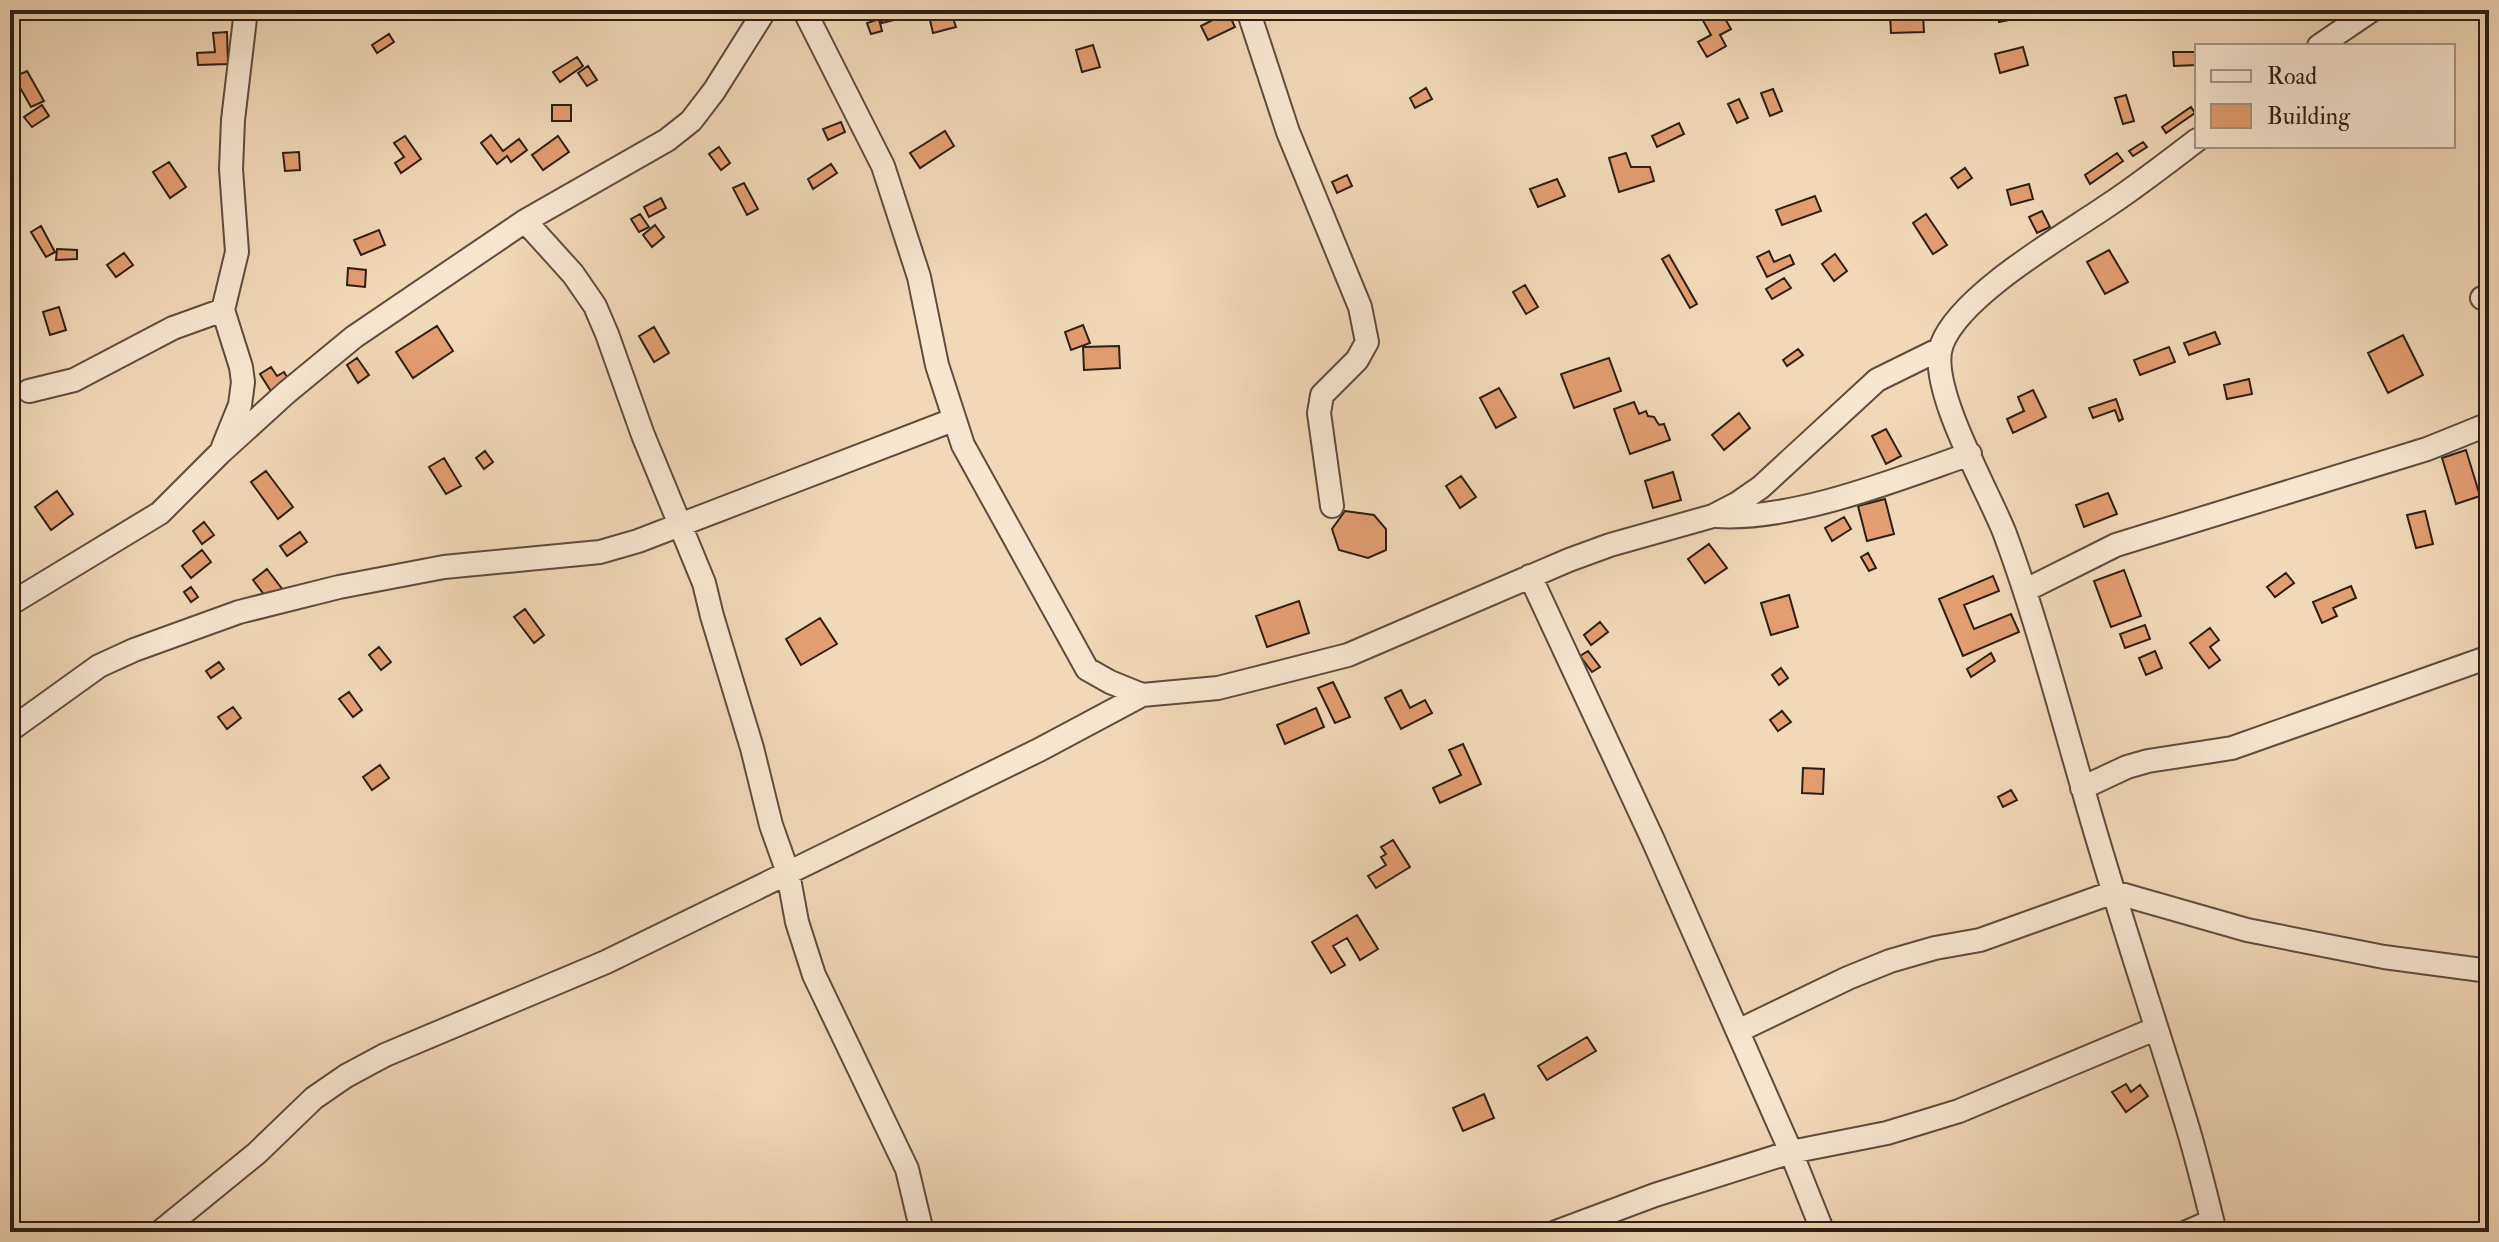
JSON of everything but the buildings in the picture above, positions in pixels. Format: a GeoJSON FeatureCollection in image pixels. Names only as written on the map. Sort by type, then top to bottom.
{"type":"FeatureCollection","features":[{"type":"Feature","properties":{"kind":"street"},"geometry":{"type":"LineString","coordinates":[[220,453],[240,405],[243,382],[223,310],[237,252],[231,157],[246,10]]}},
{"type":"Feature","properties":{"kind":"street"},"geometry":{"type":"LineString","coordinates":[[10,604],[160,513],[286,393],[354,337],[525,221],[667,140],[691,121],[743,48],[765,10]]}},
{"type":"Feature","properties":{"kind":"street"},"geometry":{"type":"LineString","coordinates":[[804,10],[883,166],[919,277],[937,365],[953,420],[976,472],[1087,669],[1142,695]]}},
{"type":"Feature","properties":{"kind":"street"},"geometry":{"type":"LineString","coordinates":[[1248,10],[1288,132],[1360,307],[1367,342],[1357,360],[1322,395],[1319,413],[1332,506]]}},
{"type":"Feature","properties":{"kind":"street"},"geometry":{"type":"LineString","coordinates":[[2322,44],[2372,10]]}},
{"type":"Feature","properties":{"kind":"street"},"geometry":{"type":"LineString","coordinates":[[2187,1232],[2214,1226],[2186,1121],[2082,788],[2026,590],[1998,516],[1952,416],[1940,376],[1940,349],[1949,328],[1987,291],[2195,141]]}},
{"type":"Feature","properties":{"kind":"street"},"geometry":{"type":"LineString","coordinates":[[525,221],[573,274],[595,306],[678,524],[704,583],[771,825],[788,873],[797,922],[814,975],[907,1169],[922,1232]]}},
{"type":"Feature","properties":{"kind":"street"},"geometry":{"type":"LineString","coordinates":[[29,391],[74,380],[173,328],[223,310]]}},
{"type":"Feature","properties":{"kind":"street"},"geometry":{"type":"LineString","coordinates":[[160,1232],[257,1153],[314,1098],[346,1076],[396,1050],[606,962],[1039,750],[1142,695],[1218,688],[1336,659],[1610,545],[1713,516],[1761,487],[1877,380],[1940,349]]}},
{"type":"Feature","properties":{"kind":"street"},"geometry":{"type":"LineString","coordinates":[[10,730],[99,666],[239,612],[339,587],[444,567],[600,552],[638,541],[953,420]]}},
{"type":"Feature","properties":{"kind":"street"},"geometry":{"type":"LineString","coordinates":[[2026,590],[2116,545],[2427,449],[2489,424]]}},
{"type":"Feature","properties":{"kind":"street"},"geometry":{"type":"LineString","coordinates":[[1713,516],[1740,518],[1817,503],[1970,454]]}},
{"type":"Feature","properties":{"kind":"street"},"geometry":{"type":"LineString","coordinates":[[1530,576],[1653,840],[1791,1152],[1823,1232]]}},
{"type":"Feature","properties":{"kind":"street"},"geometry":{"type":"LineString","coordinates":[[2082,788],[2148,761],[2232,748],[2489,657]]}},
{"type":"Feature","properties":{"kind":"street"},"geometry":{"type":"LineString","coordinates":[[1738,1031],[1890,961],[1935,948],[1980,940],[2074,909],[2114,892],[2247,930],[2384,957],[2489,971]]}},
{"type":"Feature","properties":{"kind":"street"},"geometry":{"type":"LineString","coordinates":[[1556,1232],[1655,1195],[1791,1152],[1887,1133],[1959,1111],[2155,1029]]}}]}
